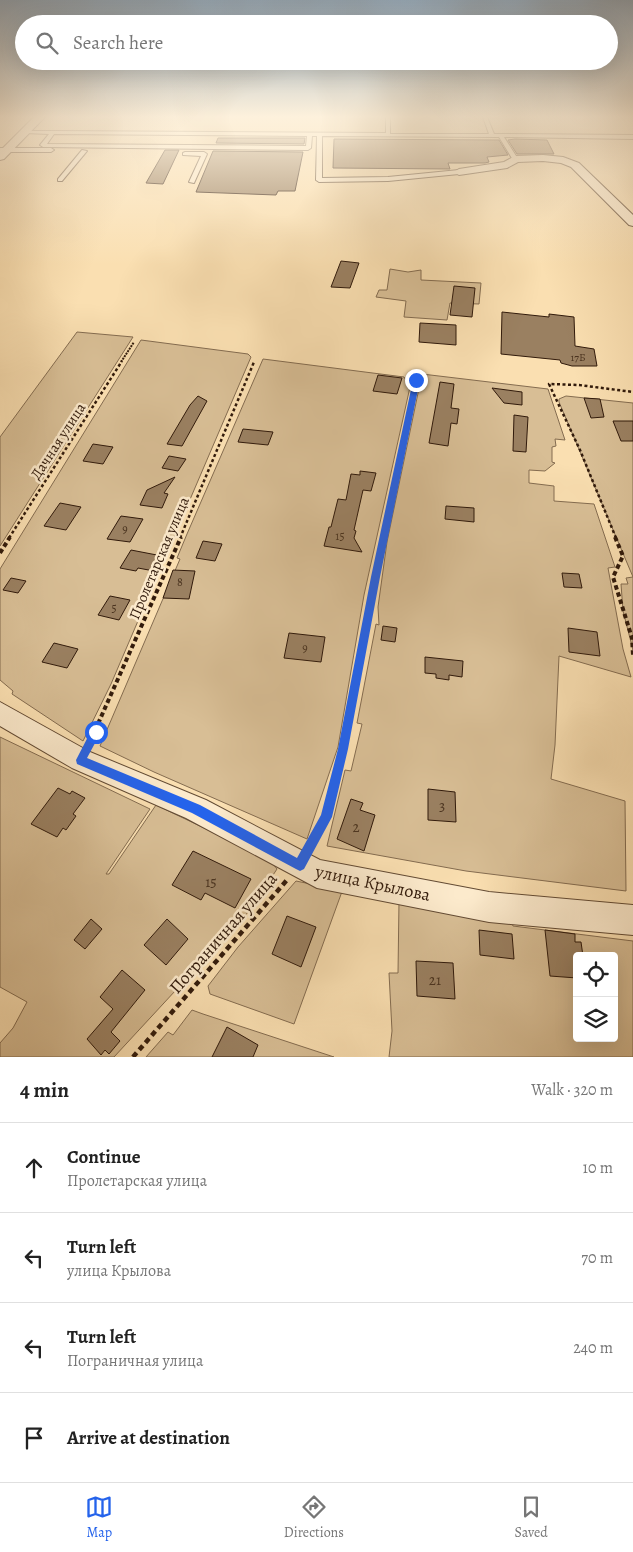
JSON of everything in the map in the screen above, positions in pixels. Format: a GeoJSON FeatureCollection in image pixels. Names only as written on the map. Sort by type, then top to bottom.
{"type":"FeatureCollection","features":[{"type":"Feature","properties":{"kind":"street"},"geometry":{"type":"LineString","coordinates":[[459,172],[497,166]]}},
{"type":"Feature","properties":{"kind":"street"},"geometry":{"type":"LineString","coordinates":[[576,166],[633,222]]}},
{"type":"Feature","properties":{"kind":"street","name":"улица Крылова"},"geometry":{"type":"LineString","coordinates":[[0,713],[81,760],[196,809],[317,874],[489,907],[633,920]]}},
{"type":"Feature","properties":{"kind":"lane"},"geometry":{"type":"LineString","coordinates":[[60,180],[71,166]]}},
{"type":"Feature","properties":{"kind":"lane"},"geometry":{"type":"LineString","coordinates":[[192,182],[199,166]]}},
{"type":"Feature","properties":{"kind":"lane"},"geometry":{"type":"LineString","coordinates":[[319,166],[318,180],[388,179],[459,172]]}},
{"type":"Feature","properties":{"kind":"path","name":"Дачная улица"},"geometry":{"type":"LineString","coordinates":[[0,553],[134,342]]}},
{"type":"Feature","properties":{"kind":"path","name":"Пролетарская улица"},"geometry":{"type":"LineString","coordinates":[[81,760],[96,732],[161,583],[254,362]]}},
{"type":"Feature","properties":{"kind":"path","name":"Пограничная улица"},"geometry":{"type":"LineString","coordinates":[[133,1057],[300,865],[326,817],[343,749],[375,577],[416,380]]}},
{"type":"Feature","properties":{"kind":"path"},"geometry":{"type":"LineString","coordinates":[[633,392],[579,385],[549,384],[580,450],[623,556],[614,577],[632,638],[633,655]]}},
{"type":"Feature","properties":{"kind":"shaded area"},"geometry":{"type":"Polygon","coordinates":[[[390,269],[408,272],[421,270],[421,280],[481,283],[479,304],[450,303],[447,320],[404,317],[406,301],[376,297],[379,290],[387,290],[390,269]]]}},
{"type":"Feature","properties":{"kind":"shaded area"},"geometry":{"type":"Polygon","coordinates":[[[77,332],[133,337],[0,546],[0,437],[77,332]]]}},
{"type":"Feature","properties":{"kind":"shaded area"},"geometry":{"type":"Polygon","coordinates":[[[141,340],[248,354],[251,357],[111,684],[83,741],[12,694],[13,691],[0,680],[0,569],[141,340]]]}},
{"type":"Feature","properties":{"kind":"shaded area"},"geometry":{"type":"Polygon","coordinates":[[[263,359],[404,377],[410,387],[364,595],[338,747],[307,839],[154,772],[100,746],[180,559],[177,558],[187,534],[263,359]]]}},
{"type":"Feature","properties":{"kind":"shaded area"},"geometry":{"type":"Polygon","coordinates":[[[422,374],[548,389],[565,440],[555,439],[556,446],[552,447],[552,462],[555,463],[545,471],[529,470],[529,483],[554,486],[554,501],[594,504],[615,567],[608,568],[623,649],[631,677],[559,656],[555,745],[551,779],[625,801],[626,891],[466,871],[327,846],[345,770],[351,771],[362,724],[357,723],[376,624],[379,625],[378,607],[387,542],[422,374]]]}},
{"type":"Feature","properties":{"kind":"shaded area"},"geometry":{"type":"Polygon","coordinates":[[[566,396],[633,403],[633,577],[559,402],[559,399],[566,396]]]}},
{"type":"Feature","properties":{"kind":"shaded area"},"geometry":{"type":"Polygon","coordinates":[[[633,577],[633,650],[623,611],[621,584],[628,584],[626,578],[633,577]]]}},
{"type":"Feature","properties":{"kind":"shaded area"},"geometry":{"type":"Polygon","coordinates":[[[0,737],[150,809],[106,874],[109,874],[156,805],[269,859],[277,869],[250,910],[114,1057],[0,1057],[0,1043],[13,1028],[27,1002],[0,987],[0,737]]]}},
{"type":"Feature","properties":{"kind":"shaded area"},"geometry":{"type":"Polygon","coordinates":[[[296,881],[335,889],[344,886],[294,1024],[210,994],[208,986],[238,947],[296,881]]]}},
{"type":"Feature","properties":{"kind":"shaded area"},"geometry":{"type":"Polygon","coordinates":[[[399,901],[509,916],[513,926],[633,941],[633,1057],[389,1057],[392,1031],[389,973],[398,973],[399,901]]]}},
{"type":"Feature","properties":{"kind":"shaded area"},"geometry":{"type":"Polygon","coordinates":[[[192,1010],[334,1057],[146,1057],[168,1032],[173,1035],[192,1010]]]}},
{"type":"Feature","properties":{"kind":"building"},"geometry":{"type":"Polygon","coordinates":[[[156,166],[171,166],[163,184],[146,183],[156,166]]]}},
{"type":"Feature","properties":{"kind":"building"},"geometry":{"type":"Polygon","coordinates":[[[207,166],[300,166],[295,191],[278,191],[276,195],[196,192],[207,166]]]}},
{"type":"Feature","properties":{"kind":"building"},"geometry":{"type":"Polygon","coordinates":[[[333,166],[449,166],[450,169],[333,168],[333,166]]]}},
{"type":"Feature","properties":{"kind":"building"},"geometry":{"type":"Polygon","coordinates":[[[341,261],[359,263],[350,288],[331,287],[341,261]]]}},
{"type":"Feature","properties":{"kind":"building"},"geometry":{"type":"Polygon","coordinates":[[[454,286],[475,288],[472,317],[450,315],[454,286]]]}},
{"type":"Feature","properties":{"kind":"building"},"geometry":{"type":"Polygon","coordinates":[[[502,312],[549,317],[549,314],[574,317],[575,346],[594,349],[597,366],[572,366],[561,363],[560,360],[501,354],[502,312]]]}},
{"type":"Feature","properties":{"kind":"building"},"geometry":{"type":"Polygon","coordinates":[[[420,323],[456,325],[456,345],[419,342],[420,323]]]}},
{"type":"Feature","properties":{"kind":"building"},"geometry":{"type":"Polygon","coordinates":[[[378,375],[402,378],[397,394],[373,391],[378,375]]]}},
{"type":"Feature","properties":{"kind":"building"},"geometry":{"type":"Polygon","coordinates":[[[440,382],[454,384],[451,408],[459,409],[457,424],[451,423],[448,446],[429,443],[440,382]]]}},
{"type":"Feature","properties":{"kind":"building"},"geometry":{"type":"Polygon","coordinates":[[[492,388],[522,392],[522,405],[504,403],[492,388]]]}},
{"type":"Feature","properties":{"kind":"building"},"geometry":{"type":"Polygon","coordinates":[[[198,396],[207,401],[182,446],[167,444],[190,405],[198,396]]]}},
{"type":"Feature","properties":{"kind":"building"},"geometry":{"type":"Polygon","coordinates":[[[584,398],[600,399],[604,417],[591,418],[584,398]]]}},
{"type":"Feature","properties":{"kind":"building"},"geometry":{"type":"Polygon","coordinates":[[[514,415],[528,417],[526,452],[513,451],[514,415]]]}},
{"type":"Feature","properties":{"kind":"building"},"geometry":{"type":"Polygon","coordinates":[[[613,421],[633,421],[633,441],[621,441],[613,421]]]}},
{"type":"Feature","properties":{"kind":"building"},"geometry":{"type":"Polygon","coordinates":[[[243,429],[273,432],[268,445],[238,442],[243,429]]]}},
{"type":"Feature","properties":{"kind":"building"},"geometry":{"type":"Polygon","coordinates":[[[93,444],[113,447],[103,464],[83,461],[93,444]]]}},
{"type":"Feature","properties":{"kind":"building"},"geometry":{"type":"Polygon","coordinates":[[[169,456],[186,459],[178,471],[162,468],[169,456]]]}},
{"type":"Feature","properties":{"kind":"building"},"geometry":{"type":"Polygon","coordinates":[[[360,471],[376,473],[371,491],[363,490],[354,530],[356,531],[354,538],[362,552],[324,546],[338,499],[346,500],[351,474],[360,475],[360,471]]]}},
{"type":"Feature","properties":{"kind":"building"},"geometry":{"type":"Polygon","coordinates":[[[175,477],[164,493],[168,494],[162,508],[140,505],[147,490],[175,477]]]}},
{"type":"Feature","properties":{"kind":"building"},"geometry":{"type":"Polygon","coordinates":[[[60,503],[81,507],[66,530],[44,526],[60,503]]]}},
{"type":"Feature","properties":{"kind":"building"},"geometry":{"type":"Polygon","coordinates":[[[446,506],[474,508],[474,522],[445,519],[446,506]]]}},
{"type":"Feature","properties":{"kind":"building"},"geometry":{"type":"Polygon","coordinates":[[[121,516],[143,519],[130,542],[107,539],[121,516]]]}},
{"type":"Feature","properties":{"kind":"building"},"geometry":{"type":"Polygon","coordinates":[[[203,541],[222,544],[215,561],[196,558],[203,541]]]}},
{"type":"Feature","properties":{"kind":"building"},"geometry":{"type":"Polygon","coordinates":[[[131,550],[162,556],[154,571],[138,568],[136,571],[120,568],[131,550]]]}},
{"type":"Feature","properties":{"kind":"building"},"geometry":{"type":"Polygon","coordinates":[[[173,570],[195,571],[189,599],[163,598],[173,570]]]}},
{"type":"Feature","properties":{"kind":"building"},"geometry":{"type":"Polygon","coordinates":[[[562,573],[579,574],[582,588],[564,587],[562,573]]]}},
{"type":"Feature","properties":{"kind":"building"},"geometry":{"type":"Polygon","coordinates":[[[11,578],[26,581],[18,593],[3,590],[11,578]]]}},
{"type":"Feature","properties":{"kind":"building"},"geometry":{"type":"Polygon","coordinates":[[[110,596],[130,600],[119,620],[98,615],[110,596]]]}},
{"type":"Feature","properties":{"kind":"building"},"geometry":{"type":"Polygon","coordinates":[[[383,626],[397,628],[395,642],[381,640],[383,626]]]}},
{"type":"Feature","properties":{"kind":"building"},"geometry":{"type":"Polygon","coordinates":[[[568,628],[597,632],[600,656],[569,652],[568,628]]]}},
{"type":"Feature","properties":{"kind":"building"},"geometry":{"type":"Polygon","coordinates":[[[289,633],[325,637],[321,662],[284,658],[289,633]]]}},
{"type":"Feature","properties":{"kind":"building"},"geometry":{"type":"Polygon","coordinates":[[[54,643],[78,649],[67,668],[42,662],[54,643]]]}},
{"type":"Feature","properties":{"kind":"building"},"geometry":{"type":"Polygon","coordinates":[[[425,657],[463,661],[462,677],[449,675],[449,680],[436,678],[436,674],[425,673],[425,657]]]}},
{"type":"Feature","properties":{"kind":"building"},"geometry":{"type":"Polygon","coordinates":[[[58,788],[70,794],[72,791],[85,798],[73,814],[76,816],[66,830],[63,828],[57,837],[31,824],[58,788]]]}},
{"type":"Feature","properties":{"kind":"building"},"geometry":{"type":"Polygon","coordinates":[[[428,789],[455,792],[456,822],[428,820],[428,789]]]}},
{"type":"Feature","properties":{"kind":"building"},"geometry":{"type":"Polygon","coordinates":[[[351,799],[363,803],[360,810],[375,815],[364,851],[337,839],[351,799]]]}},
{"type":"Feature","properties":{"kind":"building"},"geometry":{"type":"Polygon","coordinates":[[[193,851],[251,879],[235,908],[205,893],[201,900],[172,885],[193,851]]]}},
{"type":"Feature","properties":{"kind":"building"},"geometry":{"type":"Polygon","coordinates":[[[287,916],[316,927],[301,967],[272,954],[287,916]]]}},
{"type":"Feature","properties":{"kind":"building"},"geometry":{"type":"Polygon","coordinates":[[[91,919],[102,929],[85,949],[74,940],[91,919]]]}},
{"type":"Feature","properties":{"kind":"building"},"geometry":{"type":"Polygon","coordinates":[[[167,919],[188,939],[166,965],[144,945],[167,919]]]}},
{"type":"Feature","properties":{"kind":"building"},"geometry":{"type":"Polygon","coordinates":[[[479,930],[512,934],[514,959],[480,955],[479,930]]]}},
{"type":"Feature","properties":{"kind":"building"},"geometry":{"type":"Polygon","coordinates":[[[545,930],[575,934],[575,942],[581,942],[582,952],[573,952],[573,978],[550,976],[545,930]]]}},
{"type":"Feature","properties":{"kind":"building"},"geometry":{"type":"Polygon","coordinates":[[[416,961],[453,963],[455,999],[417,996],[416,961]]]}},
{"type":"Feature","properties":{"kind":"building"},"geometry":{"type":"Polygon","coordinates":[[[122,970],[145,990],[111,1032],[120,1041],[109,1054],[105,1050],[101,1055],[87,1039],[113,1009],[100,997],[122,970]]]}},
{"type":"Feature","properties":{"kind":"building"},"geometry":{"type":"Polygon","coordinates":[[[227,1027],[258,1045],[253,1057],[212,1057],[227,1027]]]}},
{"type":"Feature","properties":{"kind":"route"},"geometry":{"type":"LineString","coordinates":[[96,732],[81,760],[196,809],[300,865],[326,817],[343,749],[375,577],[416,380]]}}]}
